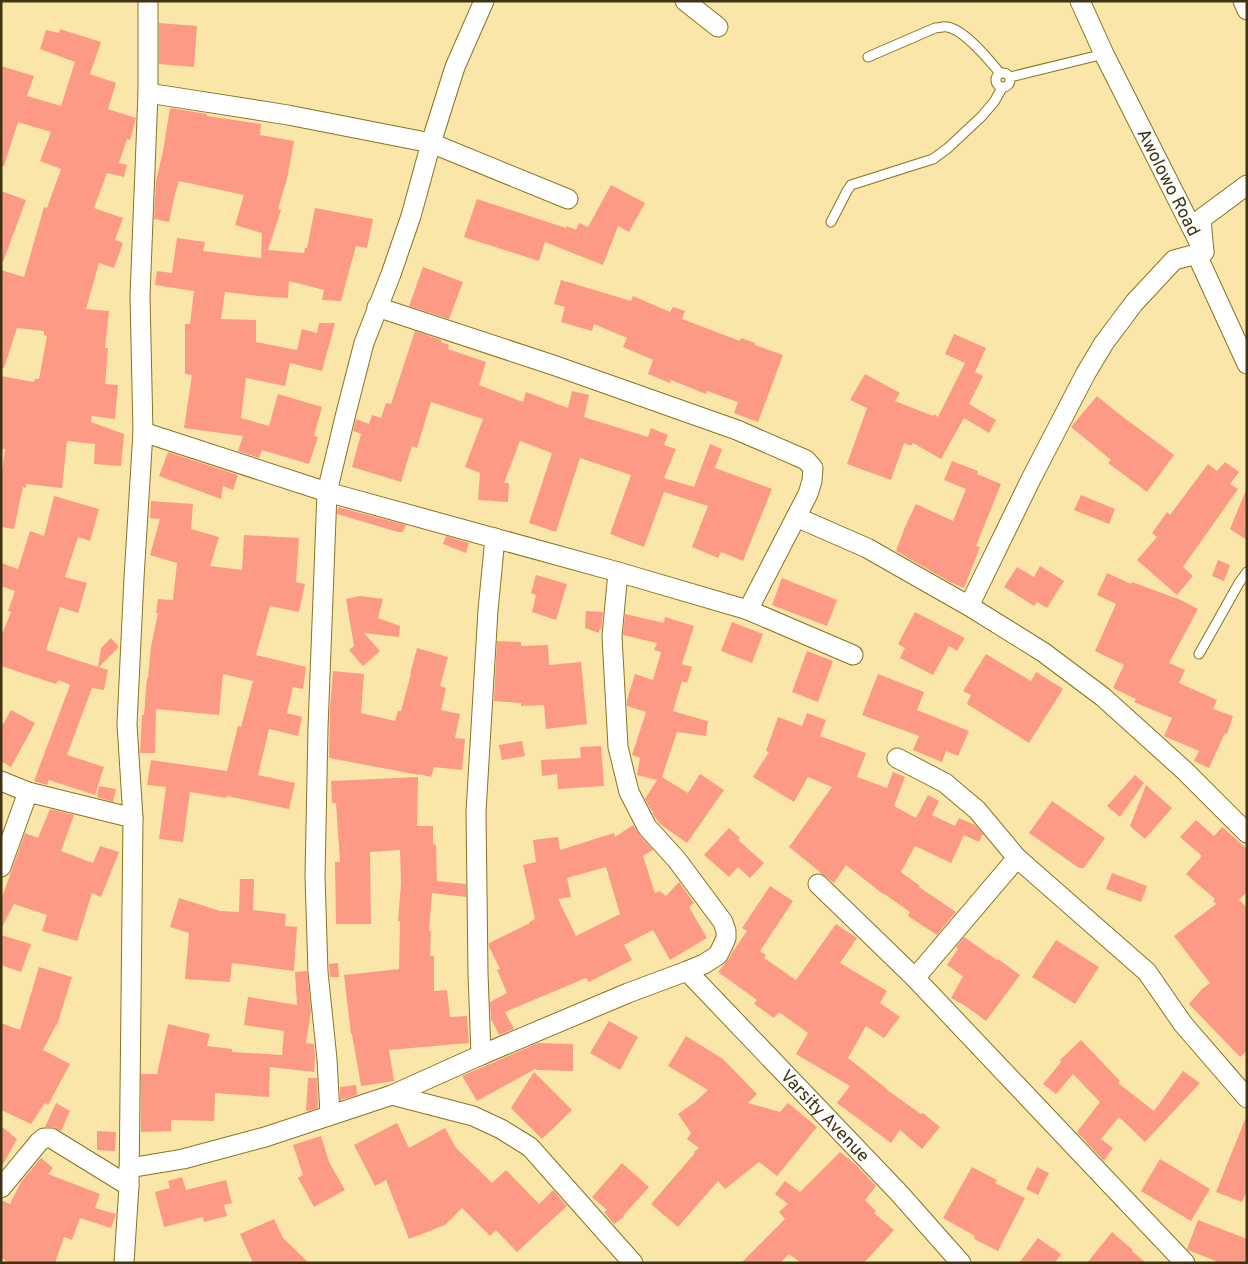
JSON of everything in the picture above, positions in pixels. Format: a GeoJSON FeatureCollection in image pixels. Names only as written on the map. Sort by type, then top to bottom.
{"type":"FeatureCollection","features":[{"type":"Feature","properties":{"kind":"street"},"geometry":{"type":"LineString","coordinates":[[124,1263],[129,1177],[133,818],[127,724],[143,432],[140,296],[148,93],[148,1]]}},
{"type":"Feature","properties":{"kind":"street"},"geometry":{"type":"LineString","coordinates":[[330,1115],[327,1059],[318,972],[315,876],[318,728],[327,492],[364,343],[411,216],[455,67],[484,1]]}},
{"type":"Feature","properties":{"kind":"street"},"geometry":{"type":"LineString","coordinates":[[685,1],[718,27]]}},
{"type":"Feature","properties":{"kind":"street","name":"Awolowo Road"},"geometry":{"type":"LineString","coordinates":[[1080,1],[1104,54],[1204,252],[1197,255],[1247,364]]}},
{"type":"Feature","properties":{"kind":"street"},"geometry":{"type":"LineString","coordinates":[[1243,1],[1247,10]]}},
{"type":"Feature","properties":{"kind":"street"},"geometry":{"type":"LineString","coordinates":[[148,93],[288,115],[431,143],[568,199]]}},
{"type":"Feature","properties":{"kind":"street"},"geometry":{"type":"LineString","coordinates":[[969,606],[1032,477],[1086,373],[1104,343],[1134,303],[1174,260],[1204,252],[1201,219],[1247,186]]}},
{"type":"Feature","properties":{"kind":"street"},"geometry":{"type":"LineString","coordinates":[[378,307],[553,365],[737,430],[806,460],[813,468],[808,494],[748,610]]}},
{"type":"Feature","properties":{"kind":"street"},"geometry":{"type":"LineString","coordinates":[[143,432],[327,492],[618,572],[748,610],[853,655]]}},
{"type":"Feature","properties":{"kind":"street"},"geometry":{"type":"LineString","coordinates":[[796,517],[867,548],[969,606],[1043,652],[1103,697],[1185,771],[1247,833]]}},
{"type":"Feature","properties":{"kind":"street"},"geometry":{"type":"LineString","coordinates":[[481,1054],[476,812],[488,610],[495,538]]}},
{"type":"Feature","properties":{"kind":"street"},"geometry":{"type":"LineString","coordinates":[[1,1188],[38,1142],[44,1138],[51,1138],[129,1177],[183,1159],[265,1137],[392,1094],[481,1054],[628,993],[704,964],[718,955],[726,938],[723,922],[678,860],[646,827],[629,792],[618,747],[612,636],[618,572]]}},
{"type":"Feature","properties":{"kind":"street"},"geometry":{"type":"LineString","coordinates":[[897,758],[945,783],[977,810],[1017,858],[1147,972],[1183,1024],[1247,1098]]}},
{"type":"Feature","properties":{"kind":"street"},"geometry":{"type":"LineString","coordinates":[[1,781],[28,792],[133,818]]}},
{"type":"Feature","properties":{"kind":"street"},"geometry":{"type":"LineString","coordinates":[[1,867],[28,792]]}},
{"type":"Feature","properties":{"kind":"street"},"geometry":{"type":"LineString","coordinates":[[915,978],[1017,858]]}},
{"type":"Feature","properties":{"kind":"street"},"geometry":{"type":"LineString","coordinates":[[818,884],[915,978],[1186,1263]]}},
{"type":"Feature","properties":{"kind":"street","name":"Varsity Avenue"},"geometry":{"type":"LineString","coordinates":[[687,971],[899,1193],[961,1263]]}},
{"type":"Feature","properties":{"kind":"street"},"geometry":{"type":"LineString","coordinates":[[392,1094],[473,1116],[501,1129],[530,1147],[633,1263]]}},
{"type":"Feature","properties":{"kind":"lane"},"geometry":{"type":"LineString","coordinates":[[868,58],[935,28],[946,27],[961,33],[985,55],[1000,73],[1008,74],[1010,77]]}},
{"type":"Feature","properties":{"kind":"lane"},"geometry":{"type":"LineString","coordinates":[[1010,77],[1104,54]]}},
{"type":"Feature","properties":{"kind":"lane"},"geometry":{"type":"LineString","coordinates":[[1000,73],[997,76],[996,83],[1002,88]]}},
{"type":"Feature","properties":{"kind":"lane"},"geometry":{"type":"LineString","coordinates":[[831,222],[851,185],[933,159],[948,148],[982,116],[994,102],[1002,88],[1009,85],[1010,77]]}},
{"type":"Feature","properties":{"kind":"lane"},"geometry":{"type":"LineString","coordinates":[[1199,654],[1247,572]]}},
{"type":"Feature","properties":{"kind":"building"},"geometry":{"type":"Polygon","coordinates":[[[159,23],[197,26],[194,67],[159,64],[159,23]]]}},
{"type":"Feature","properties":{"kind":"building"},"geometry":{"type":"Polygon","coordinates":[[[60,29],[101,42],[90,74],[116,83],[108,109],[136,118],[130,140],[127,139],[119,163],[127,165],[124,177],[107,173],[94,208],[123,218],[115,240],[123,243],[114,268],[99,263],[86,309],[109,311],[105,348],[108,348],[105,384],[118,385],[115,419],[92,416],[91,422],[124,434],[121,466],[94,464],[95,444],[67,441],[62,488],[26,484],[26,488],[23,487],[14,529],[1,527],[1,480],[5,449],[1,449],[1,376],[34,382],[35,379],[39,379],[47,336],[44,335],[44,331],[17,328],[4,368],[1,368],[1,270],[24,277],[44,207],[47,208],[61,169],[40,161],[51,132],[18,122],[4,166],[1,166],[1,66],[34,76],[27,96],[61,106],[75,62],[40,49],[46,30],[59,33],[60,29]]]}},
{"type":"Feature","properties":{"kind":"building"},"geometry":{"type":"Polygon","coordinates":[[[170,108],[261,124],[260,135],[294,141],[287,179],[278,209],[281,210],[268,250],[304,253],[305,248],[307,248],[315,208],[373,219],[367,248],[356,246],[341,301],[322,300],[324,290],[289,281],[288,298],[225,292],[221,319],[256,320],[256,342],[297,350],[302,329],[317,333],[319,323],[335,323],[322,371],[290,363],[285,386],[246,378],[241,418],[269,426],[278,394],[322,407],[314,436],[318,437],[309,464],[262,450],[259,458],[238,451],[243,436],[184,428],[192,375],[185,374],[185,324],[190,324],[194,291],[155,285],[157,271],[172,273],[177,238],[205,242],[203,251],[261,258],[262,233],[235,225],[244,195],[179,181],[169,222],[154,219],[156,181],[170,108]]]}},
{"type":"Feature","properties":{"kind":"building"},"geometry":{"type":"Polygon","coordinates":[[[611,185],[645,203],[629,232],[618,226],[603,265],[545,242],[539,261],[464,237],[477,199],[566,228],[567,226],[576,230],[579,223],[588,227],[611,185]]]}},
{"type":"Feature","properties":{"kind":"building"},"geometry":{"type":"Polygon","coordinates":[[[1,191],[26,200],[3,262],[1,261],[1,191]]]}},
{"type":"Feature","properties":{"kind":"building"},"geometry":{"type":"Polygon","coordinates":[[[423,267],[463,282],[449,319],[409,306],[423,267]]]}},
{"type":"Feature","properties":{"kind":"building"},"geometry":{"type":"Polygon","coordinates":[[[561,280],[631,301],[633,296],[670,312],[673,307],[685,311],[682,319],[740,341],[741,338],[783,355],[758,422],[734,413],[738,402],[707,391],[706,394],[671,380],[670,383],[648,374],[653,360],[623,347],[627,338],[594,324],[592,331],[561,322],[565,307],[554,304],[561,280]]]}},
{"type":"Feature","properties":{"kind":"building"},"geometry":{"type":"Polygon","coordinates":[[[415,331],[441,340],[441,342],[449,345],[448,349],[486,362],[479,385],[523,402],[526,392],[568,408],[572,391],[589,395],[584,417],[648,437],[651,428],[668,435],[664,445],[676,449],[664,478],[694,487],[710,444],[722,449],[715,468],[772,489],[743,561],[721,552],[718,558],[692,547],[708,506],[664,492],[644,547],[610,534],[631,475],[580,458],[556,532],[529,523],[552,453],[520,441],[504,483],[509,483],[508,502],[478,500],[480,473],[465,467],[483,419],[431,402],[417,448],[412,446],[401,482],[352,467],[361,434],[353,431],[356,419],[369,424],[372,415],[381,418],[386,403],[391,404],[415,331]]]}},
{"type":"Feature","properties":{"kind":"building"},"geometry":{"type":"Polygon","coordinates":[[[954,334],[986,348],[975,372],[983,376],[969,404],[996,420],[989,433],[964,418],[941,459],[913,443],[911,446],[904,443],[891,480],[847,464],[867,408],[850,400],[865,374],[900,393],[895,401],[938,417],[965,363],[945,354],[954,334]]]}},
{"type":"Feature","properties":{"kind":"building"},"geometry":{"type":"Polygon","coordinates":[[[1097,396],[1174,455],[1147,492],[1108,463],[1111,460],[1071,427],[1097,396]]]}},
{"type":"Feature","properties":{"kind":"building"},"geometry":{"type":"Polygon","coordinates":[[[168,452],[238,475],[233,490],[223,486],[221,499],[159,476],[168,452]]]}},
{"type":"Feature","properties":{"kind":"building"},"geometry":{"type":"Polygon","coordinates":[[[952,461],[978,471],[977,474],[1001,484],[976,546],[980,547],[964,588],[896,551],[916,504],[953,521],[966,489],[944,480],[952,461]]]}},
{"type":"Feature","properties":{"kind":"building"},"geometry":{"type":"Polygon","coordinates":[[[1225,462],[1239,472],[1230,484],[1238,489],[1183,567],[1193,576],[1177,595],[1137,560],[1157,537],[1152,533],[1167,512],[1170,515],[1208,464],[1217,471],[1225,462]]]}},
{"type":"Feature","properties":{"kind":"building"},"geometry":{"type":"Polygon","coordinates":[[[1247,490],[1247,540],[1230,529],[1247,490]]]}},
{"type":"Feature","properties":{"kind":"building"},"geometry":{"type":"Polygon","coordinates":[[[1081,495],[1115,509],[1109,524],[1074,510],[1081,495]]]}},
{"type":"Feature","properties":{"kind":"building"},"geometry":{"type":"Polygon","coordinates":[[[54,496],[99,509],[90,541],[78,537],[65,577],[87,583],[78,613],[60,607],[46,650],[98,667],[101,648],[111,638],[119,647],[99,667],[108,670],[104,690],[92,688],[67,755],[104,767],[95,795],[49,780],[47,785],[34,781],[70,685],[59,680],[56,684],[1,666],[1,637],[11,612],[8,611],[15,591],[1,586],[1,563],[18,569],[30,531],[44,536],[54,496]]]}},
{"type":"Feature","properties":{"kind":"building"},"geometry":{"type":"Polygon","coordinates":[[[151,501],[193,504],[191,529],[219,537],[210,566],[242,570],[244,535],[299,538],[296,582],[305,584],[299,612],[270,606],[256,655],[306,667],[303,689],[293,687],[287,713],[302,717],[298,736],[269,729],[258,775],[295,783],[289,809],[227,796],[226,798],[190,792],[183,842],[159,839],[166,787],[147,785],[151,760],[227,771],[238,726],[241,727],[253,681],[223,674],[219,715],[156,709],[155,753],[140,753],[142,715],[144,715],[151,647],[158,613],[156,613],[158,599],[173,600],[177,563],[150,555],[160,519],[150,518],[151,501]]]}},
{"type":"Feature","properties":{"kind":"building"},"geometry":{"type":"Polygon","coordinates":[[[338,507],[406,525],[403,532],[398,532],[337,514],[338,507]]]}},
{"type":"Feature","properties":{"kind":"building"},"geometry":{"type":"Polygon","coordinates":[[[446,536],[469,543],[466,553],[443,544],[446,536]]]}},
{"type":"Feature","properties":{"kind":"building"},"geometry":{"type":"Polygon","coordinates":[[[1218,560],[1230,565],[1224,581],[1212,576],[1218,560]]]}},
{"type":"Feature","properties":{"kind":"building"},"geometry":{"type":"Polygon","coordinates":[[[1040,566],[1064,581],[1047,608],[1037,602],[1034,606],[1004,587],[1017,567],[1034,577],[1040,566]]]}},
{"type":"Feature","properties":{"kind":"building"},"geometry":{"type":"Polygon","coordinates":[[[1107,573],[1131,584],[1132,582],[1181,600],[1198,609],[1169,663],[1185,670],[1179,683],[1217,700],[1213,709],[1233,716],[1227,734],[1225,733],[1209,768],[1194,761],[1199,751],[1164,736],[1172,718],[1134,702],[1136,699],[1113,688],[1124,665],[1095,651],[1116,604],[1097,595],[1107,573]]]}},
{"type":"Feature","properties":{"kind":"building"},"geometry":{"type":"Polygon","coordinates":[[[536,575],[567,584],[556,620],[532,612],[536,595],[531,593],[536,575]]]}},
{"type":"Feature","properties":{"kind":"building"},"geometry":{"type":"Polygon","coordinates":[[[782,578],[837,600],[827,626],[772,605],[782,578]]]}},
{"type":"Feature","properties":{"kind":"building"},"geometry":{"type":"Polygon","coordinates":[[[360,596],[383,599],[378,618],[400,626],[399,637],[364,633],[380,651],[363,666],[349,650],[354,646],[346,599],[360,596]]]}},
{"type":"Feature","properties":{"kind":"building"},"geometry":{"type":"Polygon","coordinates":[[[586,611],[603,612],[599,633],[585,628],[586,611]]]}},
{"type":"Feature","properties":{"kind":"building"},"geometry":{"type":"Polygon","coordinates":[[[915,612],[965,638],[957,651],[949,646],[933,675],[900,658],[905,648],[898,644],[915,612]]]}},
{"type":"Feature","properties":{"kind":"building"},"geometry":{"type":"Polygon","coordinates":[[[625,614],[664,623],[665,617],[694,626],[682,664],[692,667],[687,683],[682,681],[673,711],[708,721],[706,736],[677,732],[662,777],[688,793],[700,774],[724,790],[687,843],[660,824],[645,799],[657,780],[637,775],[640,758],[632,755],[646,712],[627,706],[627,700],[635,674],[653,680],[661,652],[654,650],[657,643],[623,635],[625,614]]]}},
{"type":"Feature","properties":{"kind":"building"},"geometry":{"type":"Polygon","coordinates":[[[732,622],[763,634],[752,663],[721,651],[732,622]]]}},
{"type":"Feature","properties":{"kind":"building"},"geometry":{"type":"Polygon","coordinates":[[[497,641],[521,642],[521,646],[548,645],[549,665],[581,662],[587,724],[546,729],[544,705],[521,706],[521,703],[494,701],[497,641]]]}},
{"type":"Feature","properties":{"kind":"building"},"geometry":{"type":"Polygon","coordinates":[[[417,648],[448,657],[440,686],[446,688],[441,710],[460,714],[455,738],[465,739],[462,770],[434,767],[431,777],[329,758],[333,671],[364,674],[361,713],[395,721],[398,711],[401,711],[417,648]]]}},
{"type":"Feature","properties":{"kind":"building"},"geometry":{"type":"Polygon","coordinates":[[[807,651],[833,661],[818,702],[792,692],[807,651]]]}},
{"type":"Feature","properties":{"kind":"building"},"geometry":{"type":"Polygon","coordinates":[[[986,654],[1031,681],[1036,672],[1063,689],[1029,743],[967,704],[971,695],[963,691],[986,654]]]}},
{"type":"Feature","properties":{"kind":"building"},"geometry":{"type":"Polygon","coordinates":[[[878,674],[924,692],[917,710],[969,731],[958,756],[946,751],[942,762],[913,750],[919,736],[862,715],[878,674]]]}},
{"type":"Feature","properties":{"kind":"building"},"geometry":{"type":"Polygon","coordinates":[[[11,710],[35,723],[11,767],[1,761],[1,728],[11,710]]]}},
{"type":"Feature","properties":{"kind":"building"},"geometry":{"type":"Polygon","coordinates":[[[807,713],[826,720],[820,736],[866,753],[857,777],[887,788],[893,772],[905,777],[894,806],[916,818],[928,795],[939,801],[932,815],[955,826],[959,818],[975,825],[983,834],[979,842],[964,835],[951,863],[915,846],[901,872],[919,887],[956,912],[937,935],[908,916],[910,912],[846,865],[834,883],[789,847],[832,787],[808,777],[794,802],[753,777],[769,752],[766,751],[778,717],[802,726],[807,713]]]}},
{"type":"Feature","properties":{"kind":"building"},"geometry":{"type":"Polygon","coordinates":[[[522,741],[525,756],[502,760],[499,745],[522,741]]]}},
{"type":"Feature","properties":{"kind":"building"},"geometry":{"type":"Polygon","coordinates":[[[601,746],[604,786],[558,789],[557,774],[542,776],[541,760],[581,758],[580,747],[601,746]]]}},
{"type":"Feature","properties":{"kind":"building"},"geometry":{"type":"Polygon","coordinates":[[[1135,775],[1144,783],[1120,817],[1107,806],[1135,775]]]}},
{"type":"Feature","properties":{"kind":"building"},"geometry":{"type":"Polygon","coordinates":[[[418,777],[417,826],[433,826],[433,844],[436,845],[437,881],[466,884],[466,897],[432,893],[429,931],[431,931],[430,956],[434,956],[434,991],[447,990],[450,1017],[467,1016],[469,1043],[389,1050],[394,1081],[361,1086],[351,1034],[344,975],[399,969],[400,850],[370,852],[371,924],[336,924],[335,862],[340,862],[336,803],[332,803],[331,781],[418,777]]]}},
{"type":"Feature","properties":{"kind":"building"},"geometry":{"type":"Polygon","coordinates":[[[1146,785],[1172,808],[1145,839],[1130,826],[1146,785]]]}},
{"type":"Feature","properties":{"kind":"building"},"geometry":{"type":"Polygon","coordinates":[[[99,786],[116,789],[113,802],[97,797],[99,786]]]}},
{"type":"Feature","properties":{"kind":"building"},"geometry":{"type":"Polygon","coordinates":[[[1052,801],[1105,838],[1084,868],[1079,868],[1029,833],[1052,801]]]}},
{"type":"Feature","properties":{"kind":"building"},"geometry":{"type":"Polygon","coordinates":[[[50,809],[74,815],[61,851],[93,863],[100,846],[119,852],[101,897],[92,893],[77,941],[42,931],[47,915],[14,904],[1,929],[1,900],[25,833],[38,838],[50,809]]]}},
{"type":"Feature","properties":{"kind":"building"},"geometry":{"type":"Polygon","coordinates":[[[1196,820],[1214,836],[1222,827],[1247,849],[1247,892],[1239,900],[1247,907],[1247,1051],[1240,1057],[1189,1004],[1210,983],[1174,936],[1216,904],[1213,901],[1215,899],[1186,874],[1202,856],[1180,837],[1196,820]]]}},
{"type":"Feature","properties":{"kind":"building"},"geometry":{"type":"Polygon","coordinates":[[[633,825],[653,850],[643,856],[655,893],[660,891],[666,896],[679,882],[694,903],[689,907],[707,938],[670,960],[653,930],[624,945],[632,960],[589,982],[586,978],[505,1012],[514,1029],[499,1035],[491,1019],[490,1002],[507,993],[497,970],[500,969],[489,947],[489,943],[535,919],[523,865],[536,862],[533,840],[558,837],[560,850],[614,833],[615,837],[633,825]],[[606,867],[567,878],[571,897],[558,899],[576,936],[620,914],[606,867]]]}},
{"type":"Feature","properties":{"kind":"building"},"geometry":{"type":"Polygon","coordinates":[[[729,828],[740,838],[738,840],[764,863],[750,878],[738,867],[729,877],[704,855],[729,828]]]}},
{"type":"Feature","properties":{"kind":"building"},"geometry":{"type":"Polygon","coordinates":[[[1112,873],[1147,886],[1141,902],[1106,889],[1112,873]]]}},
{"type":"Feature","properties":{"kind":"building"},"geometry":{"type":"Polygon","coordinates":[[[240,879],[254,879],[253,910],[286,914],[285,926],[297,927],[294,971],[232,963],[230,982],[185,979],[189,933],[170,927],[179,898],[220,911],[239,912],[240,879]]]}},
{"type":"Feature","properties":{"kind":"building"},"geometry":{"type":"Polygon","coordinates":[[[770,886],[793,901],[760,951],[766,955],[764,958],[796,980],[836,924],[857,938],[840,963],[887,991],[880,1003],[900,1017],[884,1038],[866,1026],[848,1058],[887,1090],[921,1114],[923,1113],[940,1127],[922,1149],[900,1130],[891,1143],[837,1103],[850,1086],[796,1054],[808,1033],[779,1012],[774,1018],[754,1004],[757,1000],[718,972],[747,931],[742,928],[770,886]]]}},
{"type":"Feature","properties":{"kind":"building"},"geometry":{"type":"Polygon","coordinates":[[[1,935],[31,944],[21,972],[1,965],[1,935]]]}},
{"type":"Feature","properties":{"kind":"building"},"geometry":{"type":"Polygon","coordinates":[[[964,937],[1020,975],[986,1021],[951,998],[963,976],[947,965],[958,949],[956,947],[964,937]]]}},
{"type":"Feature","properties":{"kind":"building"},"geometry":{"type":"Polygon","coordinates":[[[1056,940],[1099,967],[1075,1004],[1032,977],[1056,940]]]}},
{"type":"Feature","properties":{"kind":"building"},"geometry":{"type":"Polygon","coordinates":[[[338,963],[339,977],[330,977],[329,964],[338,963]]]}},
{"type":"Feature","properties":{"kind":"building"},"geometry":{"type":"Polygon","coordinates":[[[39,967],[72,977],[57,1025],[43,1050],[70,1064],[48,1105],[45,1103],[31,1124],[1,1110],[1,1023],[20,1030],[39,967]]]}},
{"type":"Feature","properties":{"kind":"building"},"geometry":{"type":"Polygon","coordinates":[[[307,971],[311,1011],[306,1043],[314,1044],[314,1072],[270,1067],[269,1097],[215,1093],[214,1121],[171,1120],[171,1131],[141,1132],[141,1074],[157,1074],[168,1024],[210,1034],[207,1046],[232,1049],[232,1052],[282,1055],[284,1031],[244,1025],[248,997],[297,1005],[295,972],[307,971]]]}},
{"type":"Feature","properties":{"kind":"building"},"geometry":{"type":"Polygon","coordinates":[[[609,1021],[638,1037],[620,1070],[590,1053],[609,1021]]]}},
{"type":"Feature","properties":{"kind":"building"},"geometry":{"type":"Polygon","coordinates":[[[686,1036],[723,1059],[757,1094],[748,1103],[780,1112],[788,1103],[817,1127],[777,1176],[759,1162],[725,1189],[718,1181],[678,1227],[651,1204],[699,1148],[687,1139],[691,1133],[678,1114],[708,1090],[668,1066],[686,1036]]]}},
{"type":"Feature","properties":{"kind":"building"},"geometry":{"type":"Polygon","coordinates":[[[1081,1040],[1120,1081],[1118,1083],[1154,1111],[1183,1071],[1200,1083],[1145,1142],[1119,1117],[1101,1139],[1113,1148],[1104,1161],[1077,1132],[1100,1102],[1073,1074],[1056,1094],[1043,1084],[1061,1062],[1060,1060],[1081,1040]]]}},
{"type":"Feature","properties":{"kind":"building"},"geometry":{"type":"Polygon","coordinates":[[[538,1043],[573,1044],[573,1071],[536,1070],[537,1068],[477,1101],[462,1076],[538,1043]]]}},
{"type":"Feature","properties":{"kind":"building"},"geometry":{"type":"Polygon","coordinates":[[[534,1072],[572,1110],[542,1139],[511,1108],[534,1072]]]}},
{"type":"Feature","properties":{"kind":"building"},"geometry":{"type":"Polygon","coordinates":[[[308,1078],[317,1078],[318,1108],[306,1111],[308,1078]]]}},
{"type":"Feature","properties":{"kind":"building"},"geometry":{"type":"Polygon","coordinates":[[[356,1085],[357,1095],[340,1100],[340,1087],[356,1085]]]}},
{"type":"Feature","properties":{"kind":"building"},"geometry":{"type":"Polygon","coordinates":[[[56,1103],[70,1111],[61,1131],[52,1127],[45,1127],[56,1103]]]}},
{"type":"Feature","properties":{"kind":"building"},"geometry":{"type":"Polygon","coordinates":[[[1246,1117],[1247,1190],[1242,1202],[1216,1192],[1246,1117]]]}},
{"type":"Feature","properties":{"kind":"building"},"geometry":{"type":"Polygon","coordinates":[[[397,1123],[409,1148],[445,1128],[456,1148],[492,1183],[506,1170],[539,1204],[553,1190],[567,1206],[517,1252],[496,1230],[490,1236],[462,1208],[445,1225],[409,1239],[386,1180],[375,1186],[354,1145],[397,1123]]]}},
{"type":"Feature","properties":{"kind":"building"},"geometry":{"type":"Polygon","coordinates":[[[1,1126],[17,1139],[1,1168],[1,1126]]]}},
{"type":"Feature","properties":{"kind":"building"},"geometry":{"type":"Polygon","coordinates":[[[97,1131],[116,1132],[115,1151],[97,1150],[97,1131]]]}},
{"type":"Feature","properties":{"kind":"building"},"geometry":{"type":"Polygon","coordinates":[[[321,1136],[329,1162],[345,1190],[314,1207],[298,1178],[303,1175],[293,1145],[321,1136]]]}},
{"type":"Feature","properties":{"kind":"building"},"geometry":{"type":"Polygon","coordinates":[[[840,1152],[855,1164],[876,1186],[865,1200],[876,1211],[874,1213],[894,1230],[864,1263],[801,1263],[789,1254],[780,1263],[741,1263],[785,1219],[779,1212],[788,1204],[775,1194],[785,1181],[800,1192],[840,1152]]]}},
{"type":"Feature","properties":{"kind":"building"},"geometry":{"type":"Polygon","coordinates":[[[41,1158],[53,1168],[48,1174],[100,1194],[95,1208],[116,1214],[111,1228],[80,1218],[72,1240],[64,1237],[55,1263],[9,1263],[1,1258],[1,1200],[10,1204],[21,1182],[41,1158]]]}},
{"type":"Feature","properties":{"kind":"building"},"geometry":{"type":"Polygon","coordinates":[[[1160,1159],[1210,1189],[1191,1221],[1141,1191],[1160,1159]]]}},
{"type":"Feature","properties":{"kind":"building"},"geometry":{"type":"Polygon","coordinates":[[[622,1163],[649,1187],[624,1217],[614,1224],[604,1212],[607,1210],[592,1197],[622,1163]]]}},
{"type":"Feature","properties":{"kind":"building"},"geometry":{"type":"Polygon","coordinates":[[[972,1167],[997,1180],[995,1183],[1025,1198],[998,1251],[974,1239],[975,1236],[943,1218],[972,1167]]]}},
{"type":"Feature","properties":{"kind":"building"},"geometry":{"type":"Polygon","coordinates":[[[1037,1167],[1049,1173],[1038,1195],[1026,1189],[1037,1167]]]}},
{"type":"Feature","properties":{"kind":"building"},"geometry":{"type":"Polygon","coordinates":[[[182,1177],[186,1190],[226,1180],[232,1203],[224,1205],[227,1216],[204,1222],[203,1217],[164,1227],[155,1192],[170,1188],[168,1181],[182,1177]]]}},
{"type":"Feature","properties":{"kind":"building"},"geometry":{"type":"Polygon","coordinates":[[[274,1219],[283,1238],[309,1263],[253,1263],[240,1234],[274,1219]]]}},
{"type":"Feature","properties":{"kind":"building"},"geometry":{"type":"Polygon","coordinates":[[[1198,1220],[1247,1239],[1247,1263],[1221,1263],[1188,1250],[1198,1220]]]}},
{"type":"Feature","properties":{"kind":"building"},"geometry":{"type":"Polygon","coordinates":[[[1112,1232],[1133,1250],[1146,1263],[1087,1263],[1112,1232]]]}},
{"type":"Feature","properties":{"kind":"building"},"geometry":{"type":"Polygon","coordinates":[[[1038,1238],[1061,1254],[1055,1263],[1019,1263],[1038,1238]]]}}]}
